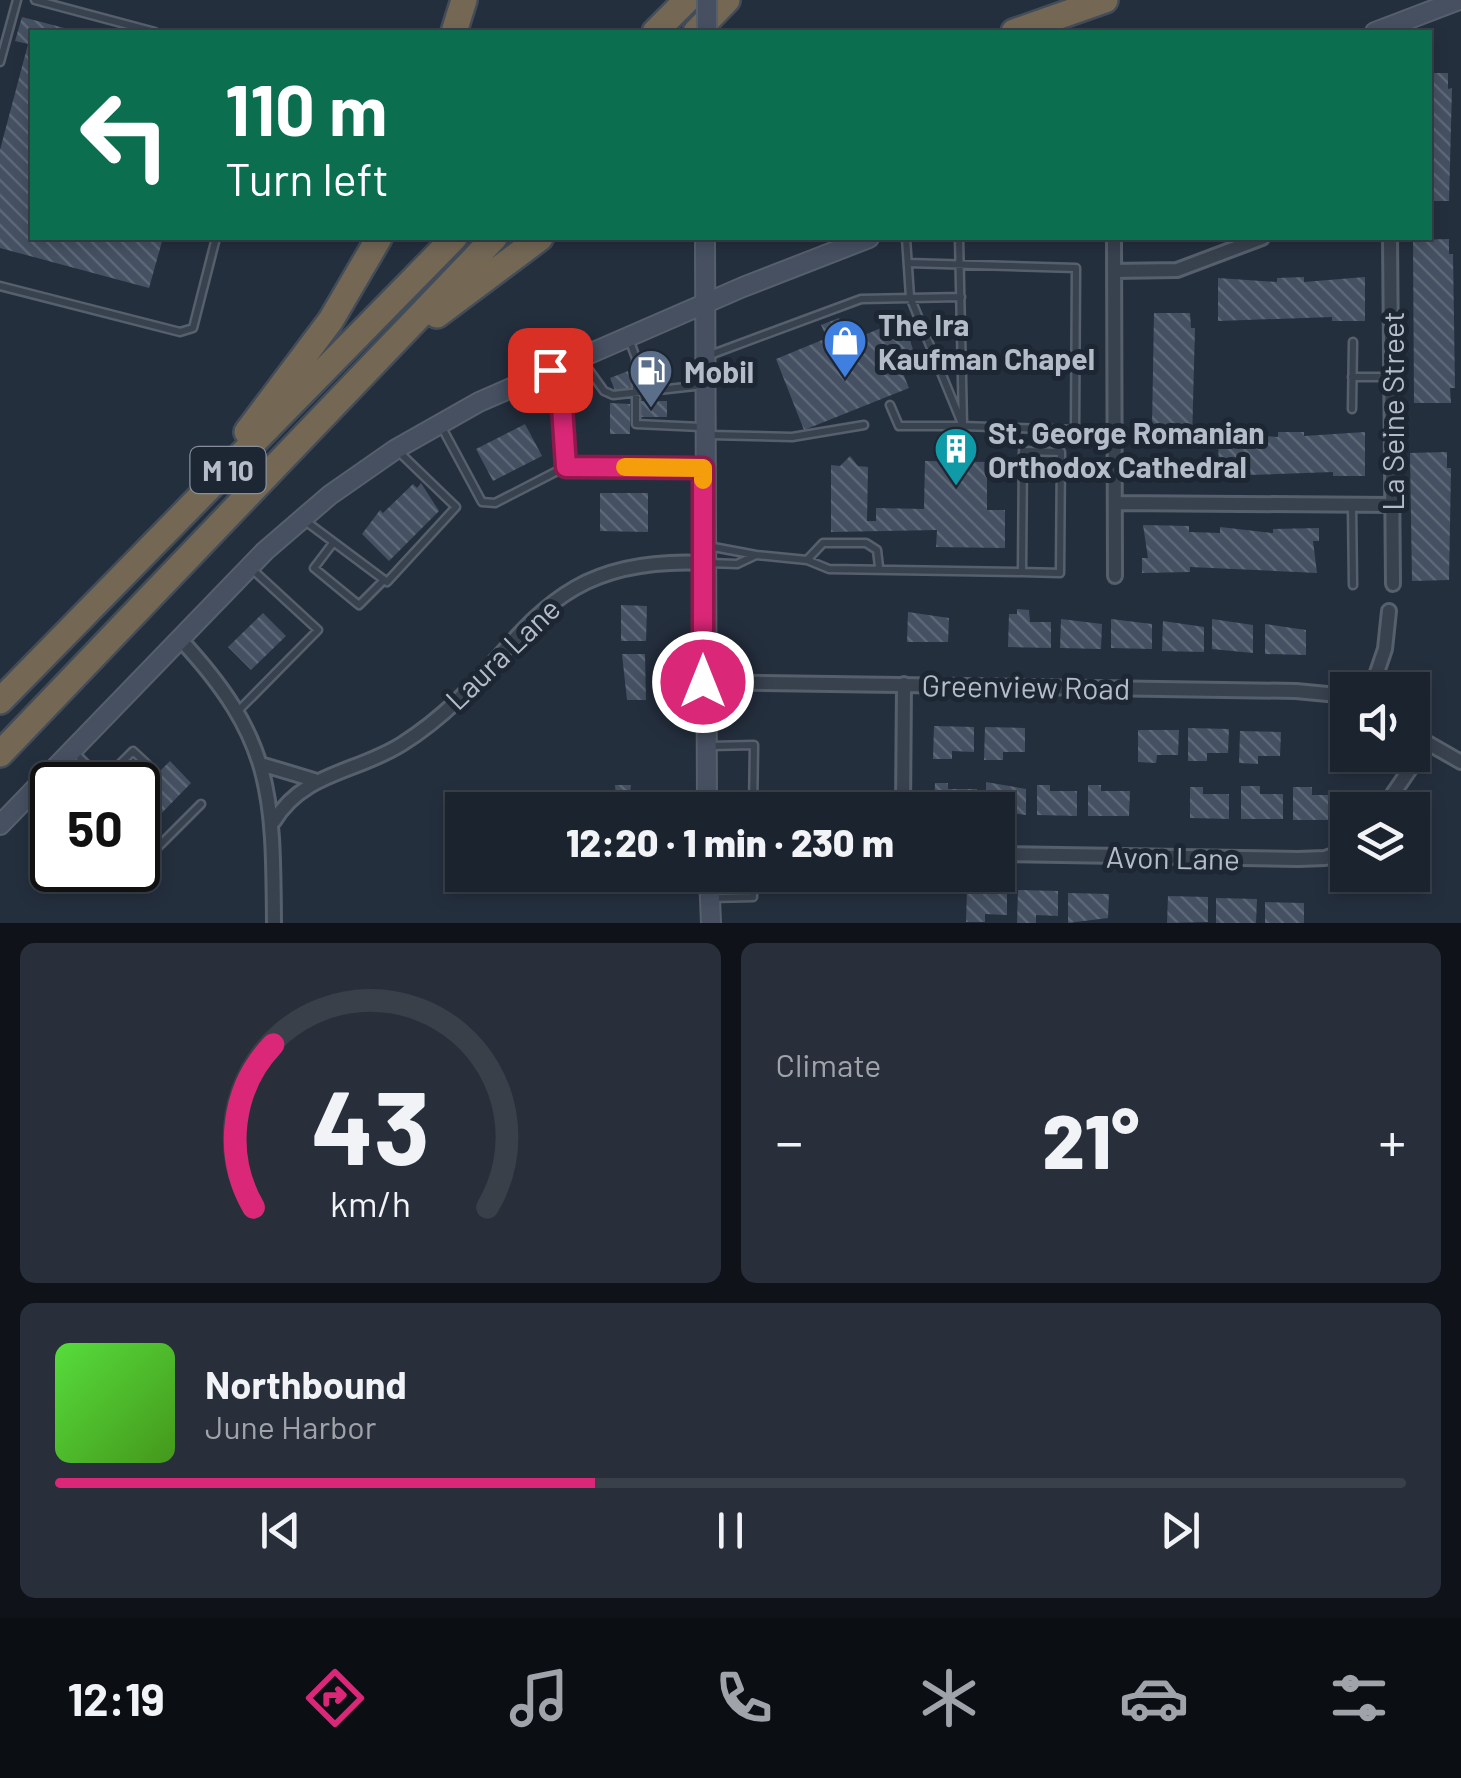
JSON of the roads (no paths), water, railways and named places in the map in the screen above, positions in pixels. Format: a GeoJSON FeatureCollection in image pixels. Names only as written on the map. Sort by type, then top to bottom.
{"type":"FeatureCollection","features":[{"type":"Feature","properties":{"kind":"highway"},"geometry":{"type":"LineString","coordinates":[[455,30],[464,0]]}},
{"type":"Feature","properties":{"kind":"highway"},"geometry":{"type":"LineString","coordinates":[[657,30],[686,0]]}},
{"type":"Feature","properties":{"kind":"highway"},"geometry":{"type":"LineString","coordinates":[[698,30],[727,0]]}},
{"type":"Feature","properties":{"kind":"highway"},"geometry":{"type":"LineString","coordinates":[[1020,30],[1105,0]]}},
{"type":"Feature","properties":{"kind":"highway"},"geometry":{"type":"LineString","coordinates":[[0,693],[247,432],[331,320],[377,240]]}},
{"type":"Feature","properties":{"kind":"highway","name":"M 10"},"geometry":{"type":"LineString","coordinates":[[0,701],[452,240]]}},
{"type":"Feature","properties":{"kind":"highway","name":"M 10"},"geometry":{"type":"LineString","coordinates":[[0,754],[492,240]]}},
{"type":"Feature","properties":{"kind":"highway"},"geometry":{"type":"LineString","coordinates":[[257,488],[417,332],[537,240]]}},
{"type":"Feature","properties":{"kind":"main road"},"geometry":{"type":"LineString","coordinates":[[707,0],[707,30]]}},
{"type":"Feature","properties":{"kind":"main road"},"geometry":{"type":"LineString","coordinates":[[1383,30],[1459,0]]}},
{"type":"Feature","properties":{"kind":"main road"},"geometry":{"type":"LineString","coordinates":[[705,240],[705,792]]}},
{"type":"Feature","properties":{"kind":"main road"},"geometry":{"type":"LineString","coordinates":[[0,826],[250,567],[303,519],[396,449],[439,423],[550,370],[864,240]]}},
{"type":"Feature","properties":{"kind":"main road"},"geometry":{"type":"LineString","coordinates":[[710,892],[710,923]]}},
{"type":"Feature","properties":{"kind":"street"},"geometry":{"type":"LineString","coordinates":[[1114,240],[1115,576]]}},
{"type":"Feature","properties":{"kind":"street"},"geometry":{"type":"LineString","coordinates":[[1114,270],[1177,270],[1257,240]]}},
{"type":"Feature","properties":{"kind":"street","name":"La Seine Street"},"geometry":{"type":"LineString","coordinates":[[1390,240],[1392,584]]}},
{"type":"Feature","properties":{"kind":"street"},"geometry":{"type":"LineString","coordinates":[[1114,504],[1392,505]]}},
{"type":"Feature","properties":{"kind":"street","name":"Laura Lane"},"geometry":{"type":"LineString","coordinates":[[274,821],[284,806],[314,780],[382,756],[424,729],[540,613],[584,581],[635,566],[703,554]]}},
{"type":"Feature","properties":{"kind":"street"},"geometry":{"type":"LineString","coordinates":[[1377,672],[1389,612]]}},
{"type":"Feature","properties":{"kind":"street"},"geometry":{"type":"LineString","coordinates":[[180,640],[238,712],[264,765],[274,821],[274,923]]}},
{"type":"Feature","properties":{"kind":"street","name":"Greenview Road"},"geometry":{"type":"LineString","coordinates":[[703,682],[1330,694]]}},
{"type":"Feature","properties":{"kind":"street"},"geometry":{"type":"LineString","coordinates":[[903,792],[904,684]]}},
{"type":"Feature","properties":{"kind":"street"},"geometry":{"type":"LineString","coordinates":[[1430,746],[1461,762]]}},
{"type":"Feature","properties":{"kind":"street"},"geometry":{"type":"LineString","coordinates":[[264,765],[314,780]]}},
{"type":"Feature","properties":{"kind":"street","name":"Avon Lane"},"geometry":{"type":"LineString","coordinates":[[1015,854],[1330,856]]}},
{"type":"Feature","properties":{"kind":"lane"},"geometry":{"type":"LineString","coordinates":[[0,62],[17,0]]}},
{"type":"Feature","properties":{"kind":"lane"},"geometry":{"type":"LineString","coordinates":[[35,0],[148,30]]}},
{"type":"Feature","properties":{"kind":"lane"},"geometry":{"type":"LineString","coordinates":[[0,286],[180,332],[193,328],[215,240]]}},
{"type":"Feature","properties":{"kind":"lane"},"geometry":{"type":"LineString","coordinates":[[906,240],[910,297],[963,426]]}},
{"type":"Feature","properties":{"kind":"lane"},"geometry":{"type":"LineString","coordinates":[[958,240],[963,426]]}},
{"type":"Feature","properties":{"kind":"lane"},"geometry":{"type":"LineString","coordinates":[[890,406],[900,426],[1075,430],[1076,268],[908,262]]}},
{"type":"Feature","properties":{"kind":"lane"},"geometry":{"type":"LineString","coordinates":[[704,356],[745,345],[861,298],[961,297]]}},
{"type":"Feature","properties":{"kind":"lane"},"geometry":{"type":"LineString","coordinates":[[628,338],[636,358],[636,424],[792,437],[864,425]]}},
{"type":"Feature","properties":{"kind":"lane"},"geometry":{"type":"LineString","coordinates":[[1352,342],[1352,409]]}},
{"type":"Feature","properties":{"kind":"lane"},"geometry":{"type":"LineString","coordinates":[[580,358],[604,391],[636,393],[704,385]]}},
{"type":"Feature","properties":{"kind":"lane"},"geometry":{"type":"LineString","coordinates":[[550,370],[561,391],[566,467]]}},
{"type":"Feature","properties":{"kind":"lane"},"geometry":{"type":"LineString","coordinates":[[1352,376],[1392,377]]}},
{"type":"Feature","properties":{"kind":"lane"},"geometry":{"type":"LineString","coordinates":[[439,423],[482,502],[495,504],[566,467],[703,468]]}},
{"type":"Feature","properties":{"kind":"lane"},"geometry":{"type":"LineString","coordinates":[[333,542],[314,568],[359,605],[456,507],[396,449]]}},
{"type":"Feature","properties":{"kind":"lane"},"geometry":{"type":"LineString","coordinates":[[703,554],[733,548],[756,556],[807,560],[830,569],[1060,573],[1061,452],[1023,452],[1022,572]]}},
{"type":"Feature","properties":{"kind":"lane"},"geometry":{"type":"LineString","coordinates":[[1352,505],[1353,585]]}},
{"type":"Feature","properties":{"kind":"lane"},"geometry":{"type":"LineString","coordinates":[[303,519],[382,582]]}},
{"type":"Feature","properties":{"kind":"lane"},"geometry":{"type":"LineString","coordinates":[[807,560],[823,543],[866,543],[877,550],[879,568]]}},
{"type":"Feature","properties":{"kind":"lane"},"geometry":{"type":"LineString","coordinates":[[703,554],[738,564],[756,556]]}},
{"type":"Feature","properties":{"kind":"lane"},"geometry":{"type":"LineString","coordinates":[[238,712],[318,630],[250,567]]}},
{"type":"Feature","properties":{"kind":"lane"},"geometry":{"type":"LineString","coordinates":[[704,746],[754,745],[754,792]]}},
{"type":"Feature","properties":{"kind":"lane"},"geometry":{"type":"LineString","coordinates":[[72,750],[84,762]]}},
{"type":"Feature","properties":{"kind":"lane"},"geometry":{"type":"LineString","coordinates":[[123,762],[133,751],[145,762]]}},
{"type":"Feature","properties":{"kind":"lane"},"geometry":{"type":"LineString","coordinates":[[161,844],[201,804]]}},
{"type":"Feature","properties":{"kind":"lane"},"geometry":{"type":"LineString","coordinates":[[710,898],[753,897],[753,892]]}},
{"type":"Feature","properties":{"kind":"place","name":"The Ira Kaufman Chapel"},"geometry":{"type":"Point","coordinates":[845,379]}},
{"type":"Feature","properties":{"kind":"place","name":"Mobil"},"geometry":{"type":"Point","coordinates":[651,409]}},
{"type":"Feature","properties":{"kind":"place","name":"St. George Romanian Orthodox Cathedral"},"geometry":{"type":"Point","coordinates":[956,487]}}]}
